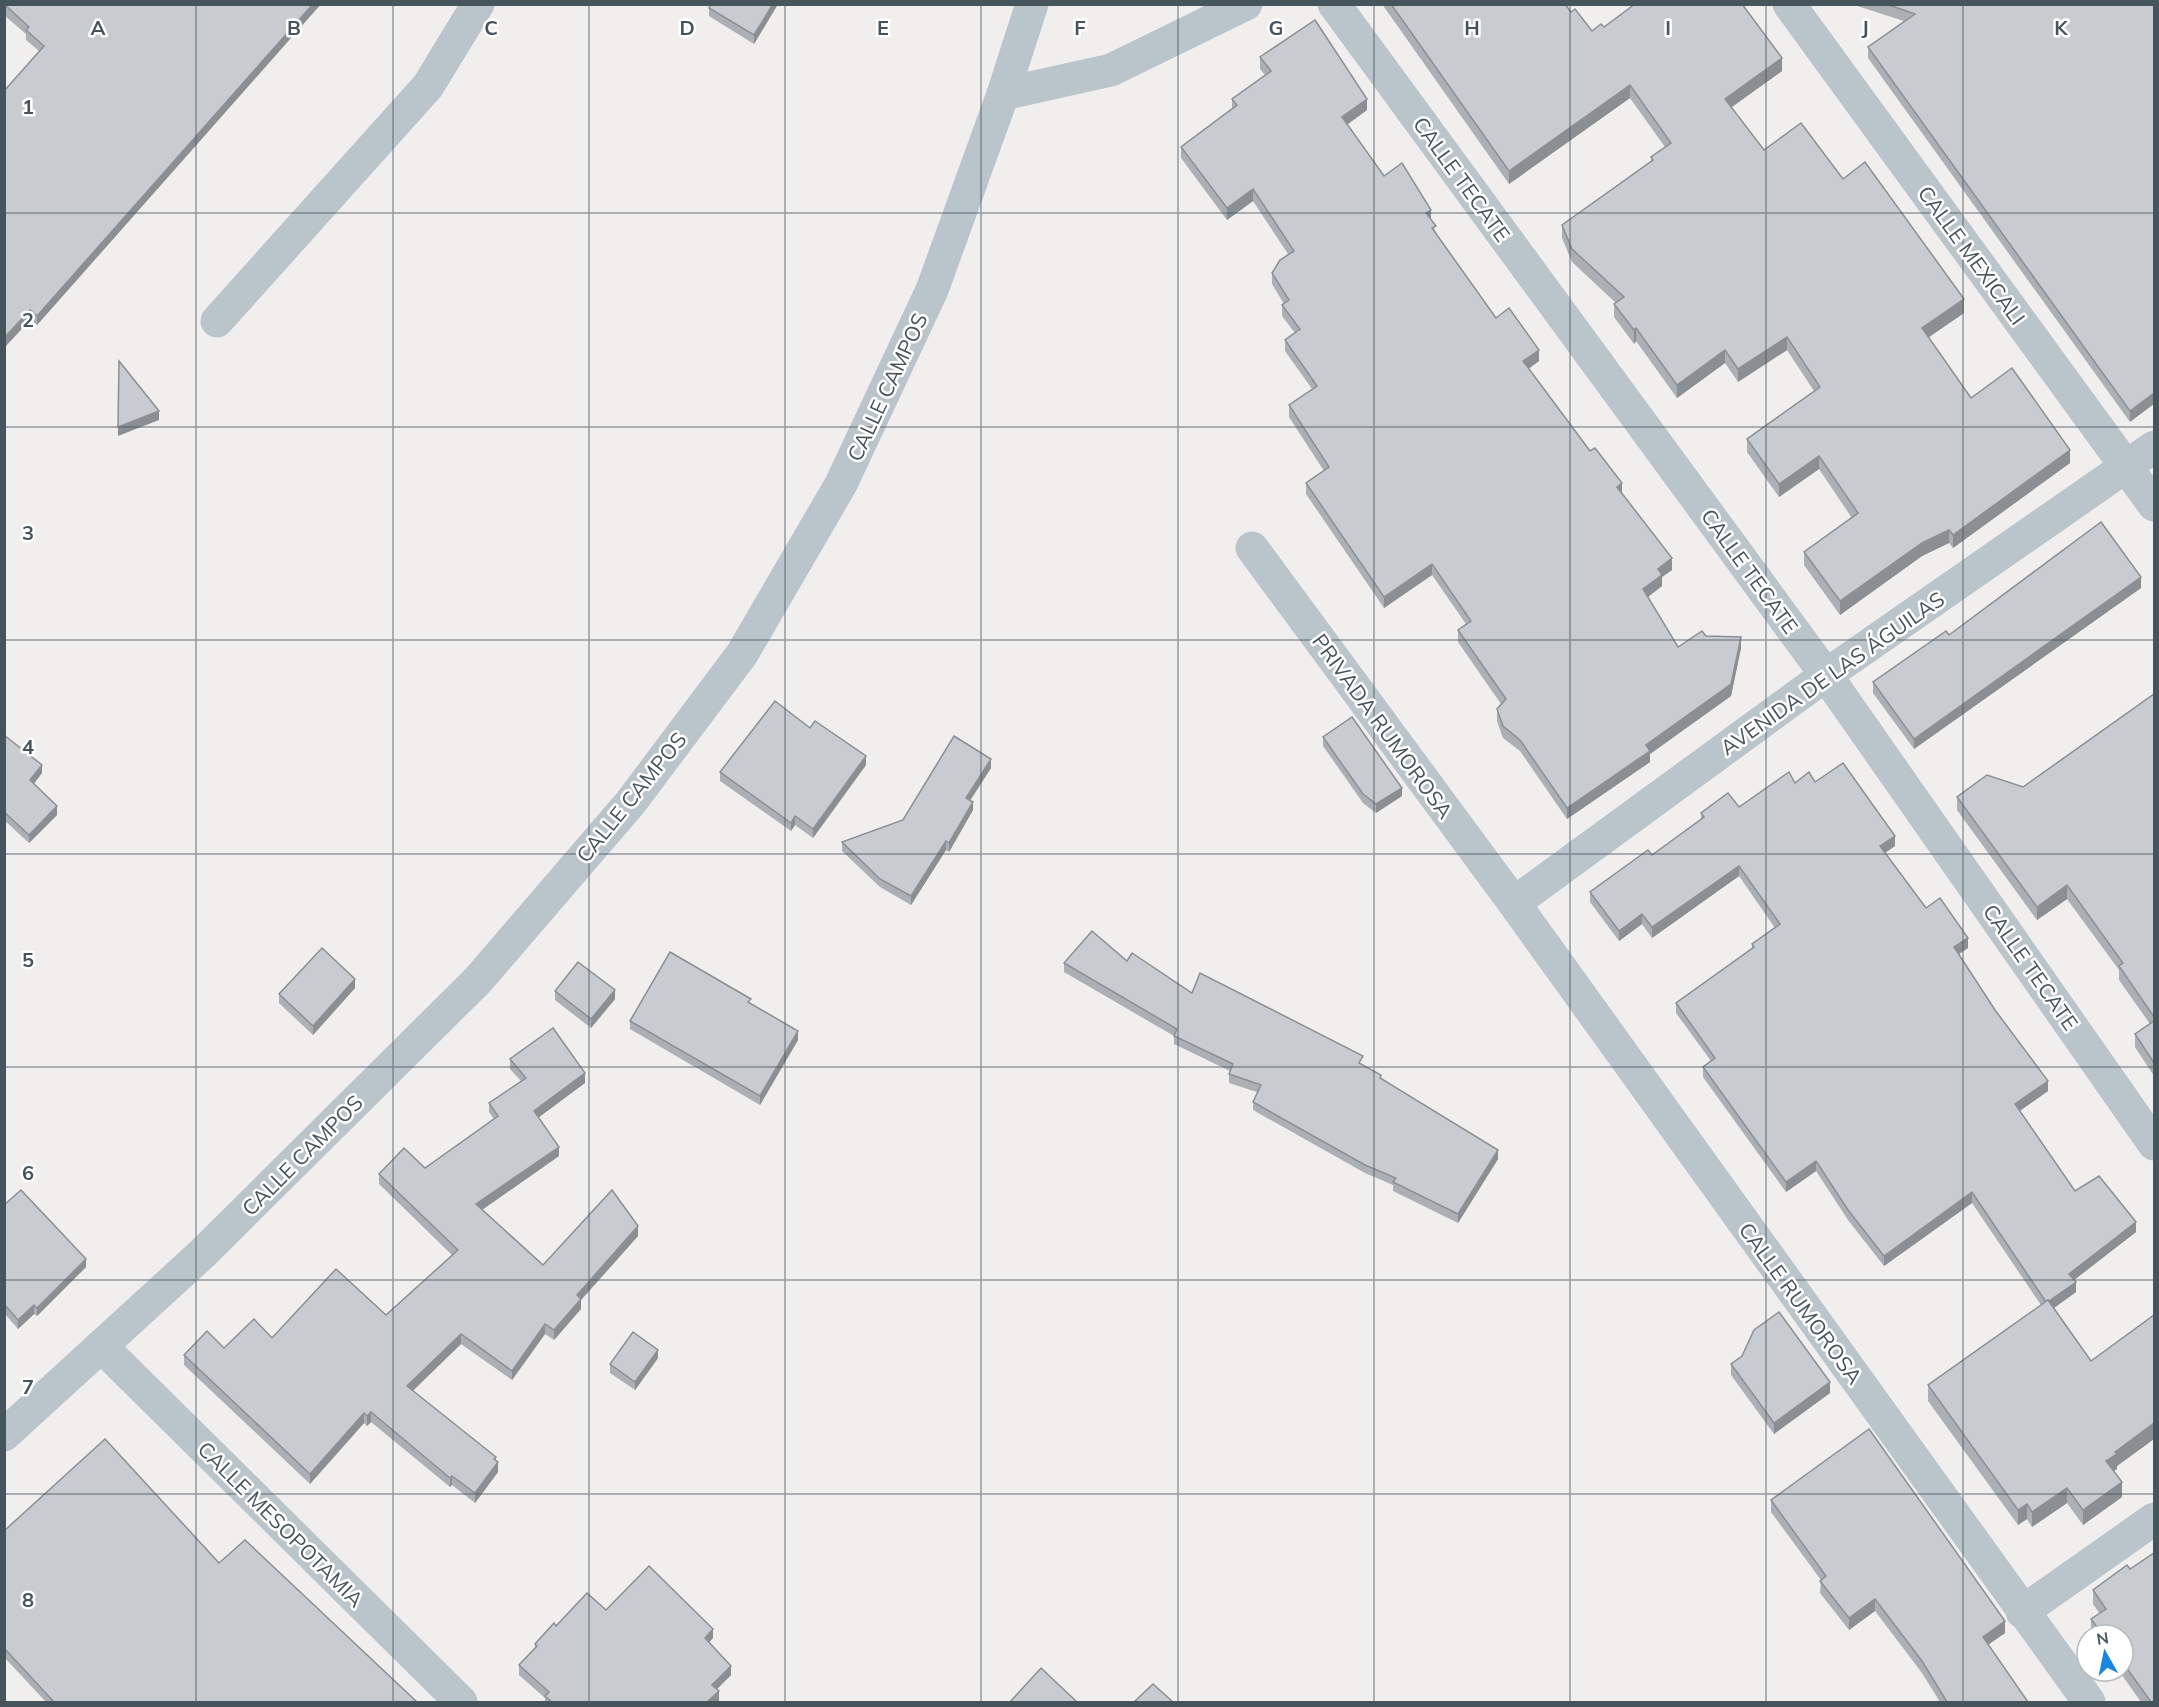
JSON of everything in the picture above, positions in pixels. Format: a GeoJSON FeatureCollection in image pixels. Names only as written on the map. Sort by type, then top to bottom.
{"type":"FeatureCollection","features":[{"type":"Feature","properties":{"kind":"street"},"geometry":{"type":"LineString","coordinates":[[218,321],[428,86],[478,4]]}},
{"type":"Feature","properties":{"kind":"street","name":"CALLE CAMPOS"},"geometry":{"type":"LineString","coordinates":[[4,1435],[295,1163],[478,980],[631,801],[742,654],[841,484],[922,312],[1003,94],[1032,4]]}},
{"type":"Feature","properties":{"kind":"street"},"geometry":{"type":"LineString","coordinates":[[1003,94],[1111,70],[1246,4]]}},
{"type":"Feature","properties":{"kind":"street","name":"CALLE TECATE"},"geometry":{"type":"LineString","coordinates":[[1334,4],[1826,675],[2154,1144]]}},
{"type":"Feature","properties":{"kind":"street","name":"CALLE MEXICALI"},"geometry":{"type":"LineString","coordinates":[[1789,4],[2154,505]]}},
{"type":"Feature","properties":{"kind":"street","name":"AVENIDA DE LAS ÁGUILAS"},"geometry":{"type":"LineString","coordinates":[[1514,903],[1826,675],[2154,447]]}},
{"type":"Feature","properties":{"kind":"street","name":"PRIVADA RUMOROSA"},"geometry":{"type":"LineString","coordinates":[[1252,548],[1514,903]]}},
{"type":"Feature","properties":{"kind":"street","name":"CALLE RUMOROSA"},"geometry":{"type":"LineString","coordinates":[[1514,903],[2022,1612],[2089,1702]]}},
{"type":"Feature","properties":{"kind":"street","name":"CALLE MESOPOTAMIA"},"geometry":{"type":"LineString","coordinates":[[101,1346],[461,1702]]}},
{"type":"Feature","properties":{"kind":"street"},"geometry":{"type":"LineString","coordinates":[[2022,1612],[2154,1519]]}},
{"type":"Feature","properties":{"kind":"building"},"geometry":{"type":"Polygon","coordinates":[[[4,4],[313,4],[37,316],[30,310],[4,338],[4,91],[44,46],[26,30],[29,27],[4,4]]]}},
{"type":"Feature","properties":{"kind":"building"},"geometry":{"type":"Polygon","coordinates":[[[711,4],[773,4],[754,35],[709,8],[711,4]]]}},
{"type":"Feature","properties":{"kind":"building"},"geometry":{"type":"Polygon","coordinates":[[[1391,4],[1565,4],[1571,12],[1575,9],[1592,31],[1601,24],[1604,27],[1635,4],[1742,4],[1782,58],[1725,99],[1764,150],[1801,123],[1843,179],[1865,162],[1964,299],[1922,328],[1971,398],[2012,368],[2070,450],[1953,535],[1949,530],[1922,543],[1840,601],[1804,552],[1858,513],[1819,456],[1779,484],[1747,439],[1820,387],[1787,337],[1738,369],[1725,350],[1677,385],[1636,328],[1634,330],[1614,304],[1624,297],[1572,249],[1562,225],[1653,160],[1651,157],[1671,143],[1630,85],[1509,171],[1391,4]]]}},
{"type":"Feature","properties":{"kind":"building"},"geometry":{"type":"Polygon","coordinates":[[[1886,4],[2154,4],[2154,393],[2130,411],[1868,47],[1915,14],[1886,4]]]}},
{"type":"Feature","properties":{"kind":"building"},"geometry":{"type":"Polygon","coordinates":[[[1315,20],[1367,99],[1342,117],[1384,176],[1402,163],[1431,210],[1426,213],[1436,226],[1432,228],[1496,318],[1509,308],[1539,350],[1523,361],[1590,451],[1595,448],[1622,483],[1617,487],[1672,558],[1658,569],[1662,575],[1643,589],[1678,647],[1702,631],[1706,636],[1741,637],[1731,684],[1646,745],[1650,751],[1567,808],[1520,740],[1503,726],[1497,709],[1506,699],[1458,630],[1471,621],[1432,564],[1384,597],[1306,483],[1329,467],[1289,405],[1317,386],[1285,340],[1300,329],[1282,305],[1289,300],[1272,273],[1280,260],[1294,251],[1253,189],[1227,208],[1181,147],[1237,105],[1232,99],[1271,71],[1260,57],[1315,20]]]}},
{"type":"Feature","properties":{"kind":"building"},"geometry":{"type":"Polygon","coordinates":[[[119,361],[159,411],[118,427],[119,361]]]}},
{"type":"Feature","properties":{"kind":"building"},"geometry":{"type":"Polygon","coordinates":[[[2101,522],[2141,577],[1914,739],[1873,682],[1946,631],[1949,635],[2101,522]]]}},
{"type":"Feature","properties":{"kind":"building"},"geometry":{"type":"Polygon","coordinates":[[[2154,694],[2154,1017],[2119,966],[2123,963],[2067,885],[2037,907],[1957,797],[1987,775],[2023,787],[2154,694]]]}},
{"type":"Feature","properties":{"kind":"building"},"geometry":{"type":"Polygon","coordinates":[[[775,701],[810,728],[815,721],[866,756],[813,829],[795,816],[791,823],[720,772],[775,701]]]}},
{"type":"Feature","properties":{"kind":"building"},"geometry":{"type":"Polygon","coordinates":[[[1352,717],[1402,788],[1376,804],[1363,794],[1323,737],[1352,717]]]}},
{"type":"Feature","properties":{"kind":"building"},"geometry":{"type":"Polygon","coordinates":[[[4,735],[42,765],[30,780],[57,806],[29,835],[4,812],[4,735]]]}},
{"type":"Feature","properties":{"kind":"building"},"geometry":{"type":"Polygon","coordinates":[[[954,736],[991,759],[966,798],[973,802],[949,843],[946,841],[911,896],[880,879],[842,842],[903,820],[954,736]]]}},
{"type":"Feature","properties":{"kind":"building"},"geometry":{"type":"Polygon","coordinates":[[[1843,763],[1895,836],[1880,846],[1926,908],[1940,898],[1968,938],[1954,947],[1995,1010],[2048,1081],[2015,1104],[2075,1191],[2099,1176],[2136,1222],[2069,1274],[2076,1282],[2049,1301],[2046,1302],[1972,1192],[1884,1256],[1848,1210],[1816,1161],[1786,1182],[1703,1067],[1715,1058],[1676,1003],[1754,947],[1752,944],[1780,924],[1739,866],[1652,927],[1642,914],[1619,931],[1590,892],[1648,850],[1652,855],[1704,817],[1701,813],[1728,793],[1739,807],[1789,772],[1795,783],[1809,772],[1815,782],[1843,763]]]}},
{"type":"Feature","properties":{"kind":"building"},"geometry":{"type":"Polygon","coordinates":[[[1092,931],[1127,961],[1132,953],[1192,993],[1200,973],[1363,1056],[1359,1063],[1381,1075],[1380,1078],[1498,1150],[1458,1214],[1393,1182],[1396,1178],[1365,1165],[1253,1102],[1261,1085],[1229,1074],[1233,1064],[1174,1036],[1177,1029],[1064,963],[1092,931]]]}},
{"type":"Feature","properties":{"kind":"building"},"geometry":{"type":"Polygon","coordinates":[[[322,948],[355,979],[313,1026],[279,994],[322,948]]]}},
{"type":"Feature","properties":{"kind":"building"},"geometry":{"type":"Polygon","coordinates":[[[670,952],[751,999],[748,1002],[798,1031],[760,1096],[630,1021],[670,952]]]}},
{"type":"Feature","properties":{"kind":"building"},"geometry":{"type":"Polygon","coordinates":[[[578,962],[615,990],[591,1019],[555,991],[578,962]]]}},
{"type":"Feature","properties":{"kind":"building"},"geometry":{"type":"Polygon","coordinates":[[[2154,1021],[2154,1063],[2135,1034],[2154,1021]]]}},
{"type":"Feature","properties":{"kind":"building"},"geometry":{"type":"Polygon","coordinates":[[[553,1028],[585,1073],[534,1111],[559,1147],[476,1204],[543,1265],[612,1190],[638,1226],[577,1295],[581,1299],[554,1330],[545,1324],[512,1371],[461,1334],[407,1386],[496,1457],[494,1459],[498,1462],[475,1493],[452,1476],[450,1478],[371,1412],[367,1416],[364,1413],[310,1474],[184,1355],[207,1331],[224,1348],[254,1319],[272,1338],[336,1269],[386,1315],[458,1250],[379,1174],[404,1148],[425,1168],[498,1116],[489,1103],[526,1078],[510,1059],[553,1028]]]}},
{"type":"Feature","properties":{"kind":"building"},"geometry":{"type":"Polygon","coordinates":[[[21,1190],[86,1259],[37,1308],[34,1305],[18,1320],[4,1304],[4,1205],[21,1190]]]}},
{"type":"Feature","properties":{"kind":"building"},"geometry":{"type":"Polygon","coordinates":[[[2048,1300],[2091,1361],[2154,1315],[2154,1423],[2106,1461],[2122,1482],[2083,1510],[2067,1488],[2032,1512],[2027,1504],[2018,1510],[1928,1385],[2048,1300]]]}},
{"type":"Feature","properties":{"kind":"building"},"geometry":{"type":"Polygon","coordinates":[[[1779,1312],[1830,1382],[1774,1423],[1731,1364],[1742,1356],[1754,1330],[1779,1312]]]}},
{"type":"Feature","properties":{"kind":"building"},"geometry":{"type":"Polygon","coordinates":[[[633,1332],[658,1350],[635,1382],[610,1364],[633,1332]]]}},
{"type":"Feature","properties":{"kind":"building"},"geometry":{"type":"Polygon","coordinates":[[[1869,1429],[2005,1621],[1983,1637],[2028,1702],[1947,1702],[1922,1661],[1875,1599],[1849,1618],[1820,1581],[1826,1576],[1771,1500],[1869,1429]]]}},
{"type":"Feature","properties":{"kind":"building"},"geometry":{"type":"Polygon","coordinates":[[[105,1439],[219,1563],[245,1540],[417,1702],[54,1702],[4,1648],[4,1531],[105,1439]]]}},
{"type":"Feature","properties":{"kind":"building"},"geometry":{"type":"Polygon","coordinates":[[[2154,1553],[2154,1702],[2151,1702],[2135,1680],[2135,1623],[2094,1623],[2091,1619],[2106,1609],[2093,1590],[2127,1565],[2130,1569],[2154,1553]]]}},
{"type":"Feature","properties":{"kind":"building"},"geometry":{"type":"Polygon","coordinates":[[[649,1566],[713,1629],[705,1638],[731,1666],[712,1685],[719,1691],[707,1702],[552,1702],[545,1696],[549,1692],[519,1665],[554,1623],[556,1626],[587,1593],[606,1610],[649,1566]]]}},
{"type":"Feature","properties":{"kind":"building"},"geometry":{"type":"Polygon","coordinates":[[[1041,1668],[1077,1702],[1010,1702],[1041,1668]]]}},
{"type":"Feature","properties":{"kind":"building"},"geometry":{"type":"Polygon","coordinates":[[[1153,1684],[1173,1702],[1134,1702],[1153,1684]]]}}]}
